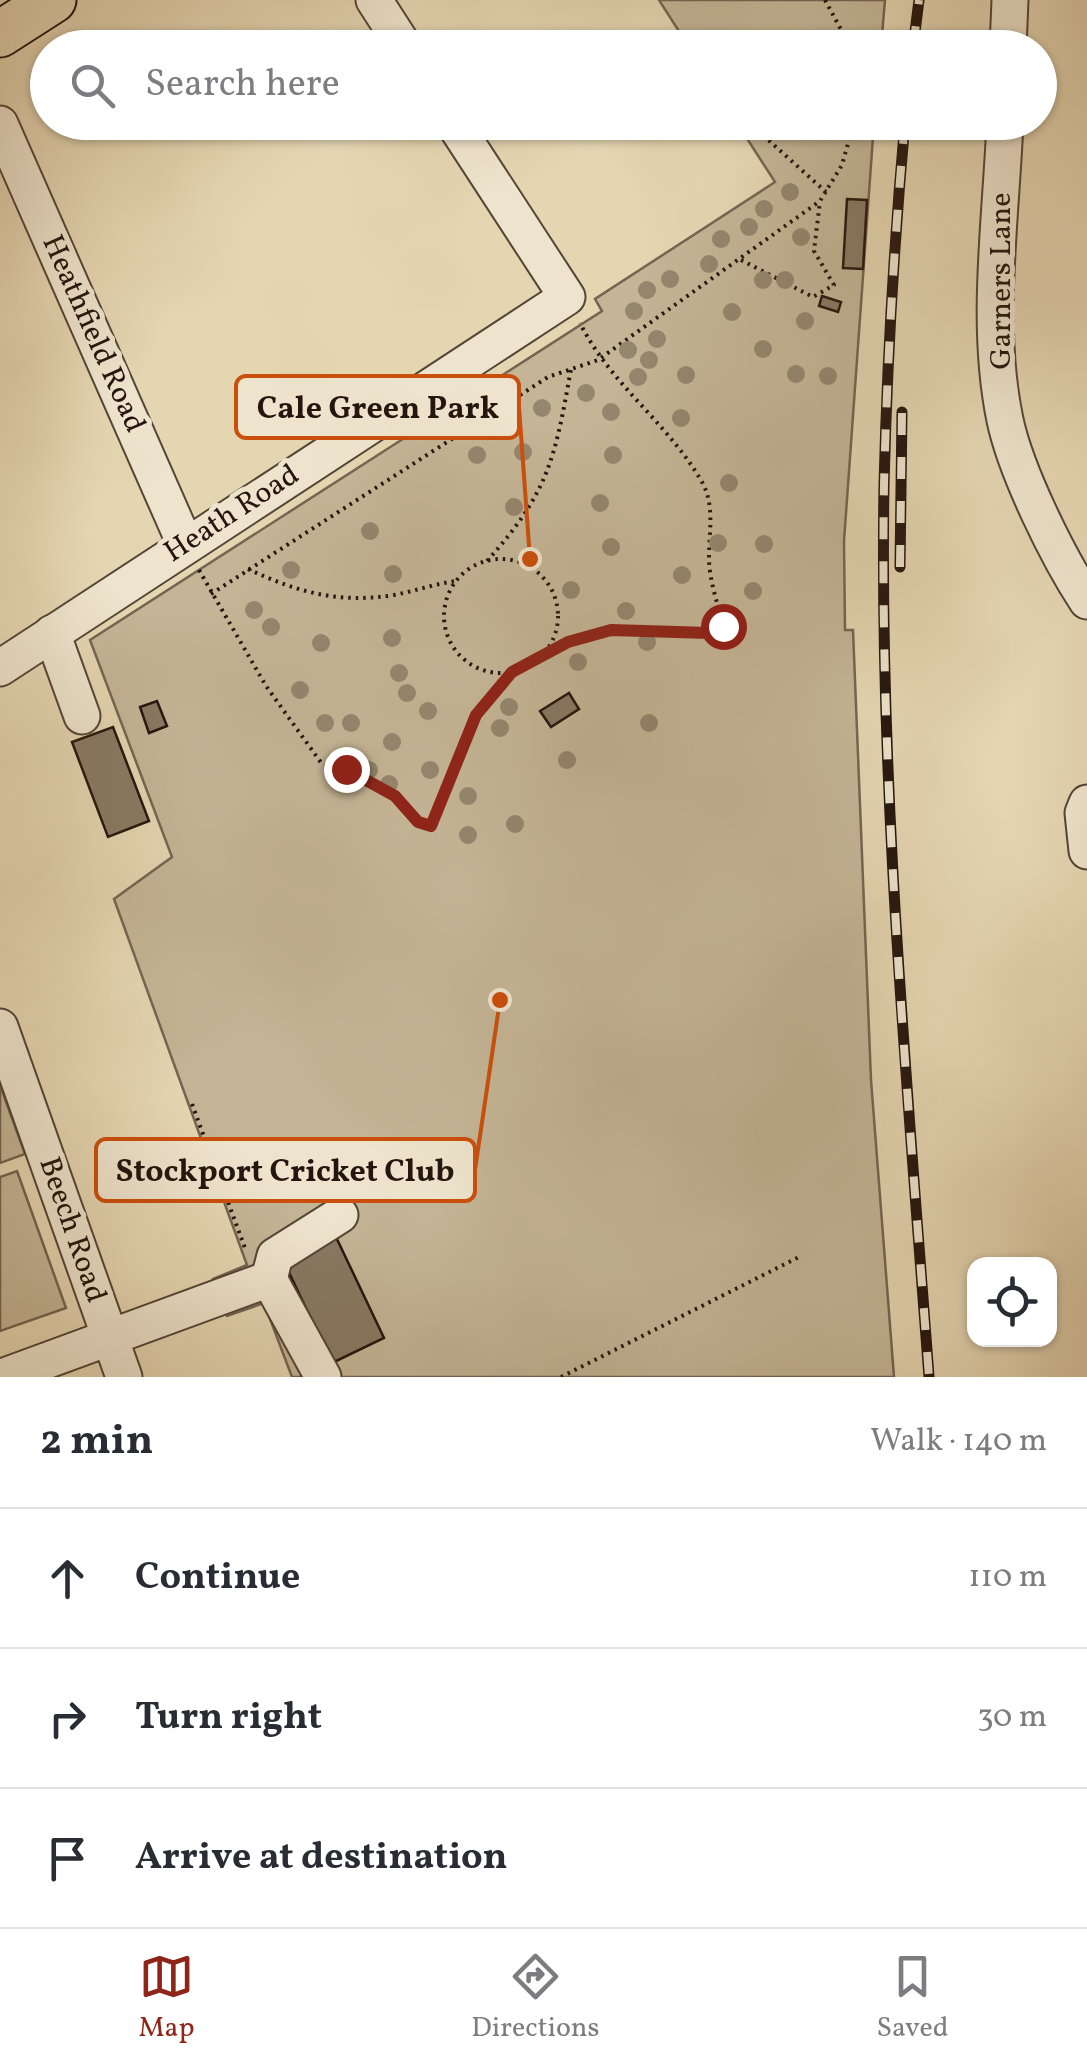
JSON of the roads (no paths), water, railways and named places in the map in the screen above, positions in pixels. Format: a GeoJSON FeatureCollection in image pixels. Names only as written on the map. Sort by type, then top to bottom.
{"type":"FeatureCollection","features":[{"type":"Feature","properties":{"kind":"main road"},"geometry":{"type":"LineString","coordinates":[[0,34],[52,0]]}},
{"type":"Feature","properties":{"kind":"street"},"geometry":{"type":"LineString","coordinates":[[374,0],[393,30]]}},
{"type":"Feature","properties":{"kind":"street"},"geometry":{"type":"LineString","coordinates":[[1009,30],[1010,0]]}},
{"type":"Feature","properties":{"kind":"street","name":"Heathfield Road"},"geometry":{"type":"LineString","coordinates":[[0,124],[185,544]]}},
{"type":"Feature","properties":{"kind":"street","name":"Heath Road"},"geometry":{"type":"LineString","coordinates":[[0,668],[566,297],[465,140]]}},
{"type":"Feature","properties":{"kind":"street","name":"Garners Lane"},"geometry":{"type":"LineString","coordinates":[[1004,140],[996,332],[1006,422],[1066,570],[1087,601]]}},
{"type":"Feature","properties":{"kind":"street"},"geometry":{"type":"LineString","coordinates":[[52,633],[82,716]]}},
{"type":"Feature","properties":{"kind":"street"},"geometry":{"type":"LineString","coordinates":[[1087,803],[1083,813],[1087,851]]}},
{"type":"Feature","properties":{"kind":"street","name":"Beech Road"},"geometry":{"type":"LineString","coordinates":[[0,1028],[124,1377]]}},
{"type":"Feature","properties":{"kind":"street"},"geometry":{"type":"LineString","coordinates":[[2,1377],[264,1281],[275,1256],[340,1215]]}},
{"type":"Feature","properties":{"kind":"street"},"geometry":{"type":"LineString","coordinates":[[264,1281],[324,1377]]}},
{"type":"Feature","properties":{"kind":"railway"},"geometry":{"type":"LineString","coordinates":[[915,30],[919,0]]}},
{"type":"Feature","properties":{"kind":"railway"},"geometry":{"type":"LineString","coordinates":[[904,140],[884,485],[886,708],[896,932],[929,1377]]}},
{"type":"Feature","properties":{"kind":"railway"},"geometry":{"type":"LineString","coordinates":[[900,567],[902,412]]}},
{"type":"Feature","properties":{"kind":"place","name":"Cale Green Park"},"geometry":{"type":"Point","coordinates":[530,559]}},
{"type":"Feature","properties":{"kind":"place","name":"Stockport Cricket Club"},"geometry":{"type":"Point","coordinates":[500,1000]}}]}
